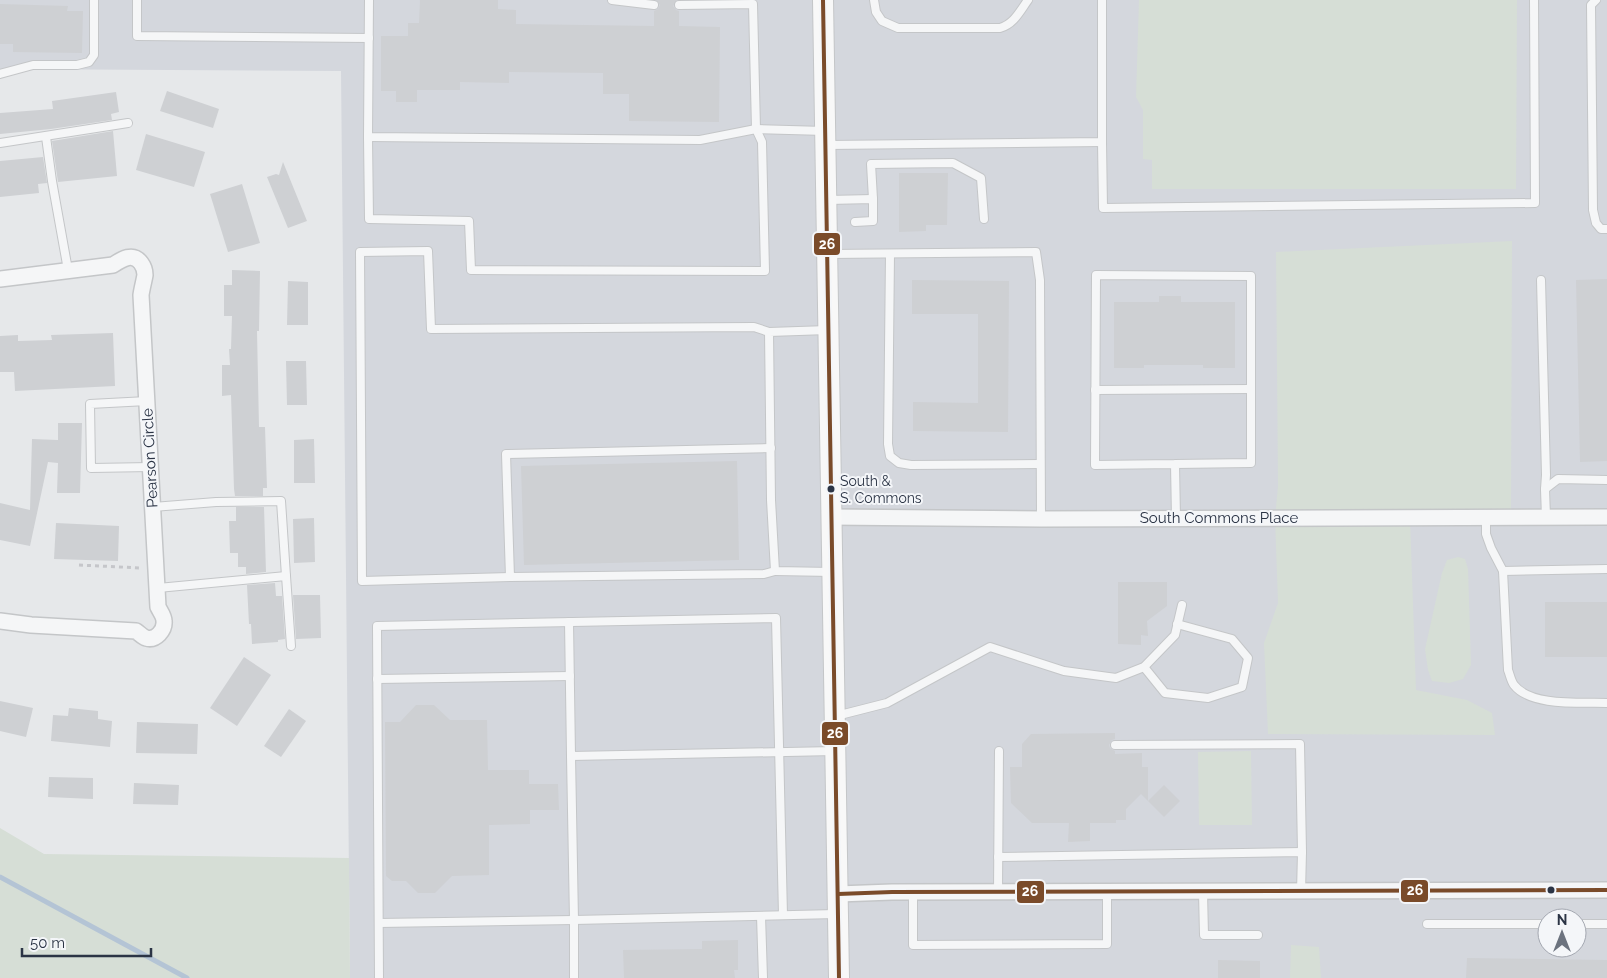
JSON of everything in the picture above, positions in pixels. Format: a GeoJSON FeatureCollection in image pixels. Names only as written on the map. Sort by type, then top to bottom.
{"type":"FeatureCollection","features":[{"type":"Feature","properties":{"kind":"main road"},"geometry":{"type":"LineString","coordinates":[[823,0],[839,978]]}},
{"type":"Feature","properties":{"kind":"street","name":"Pearson Circle"},"geometry":{"type":"LineString","coordinates":[[0,278],[113,265],[131,257],[139,260],[144,267],[145,274],[141,295],[158,607],[164,619],[164,627],[160,634],[152,638],[146,638],[136,631],[31,625],[0,621]]}},
{"type":"Feature","properties":{"kind":"street","name":"South Commons Place"},"geometry":{"type":"LineString","coordinates":[[831,517],[1041,519],[1607,517]]}},
{"type":"Feature","properties":{"kind":"street"},"geometry":{"type":"LineString","coordinates":[[838,894],[913,892],[1607,890]]}},
{"type":"Feature","properties":{"kind":"lane"},"geometry":{"type":"LineString","coordinates":[[0,74],[33,66],[77,66],[89,62],[94,55],[94,0]]}},
{"type":"Feature","properties":{"kind":"lane"},"geometry":{"type":"LineString","coordinates":[[137,0],[137,36],[369,38]]}},
{"type":"Feature","properties":{"kind":"lane"},"geometry":{"type":"LineString","coordinates":[[369,0],[369,220],[469,221],[472,270],[765,272],[762,142],[756,129],[753,4],[680,5]]}},
{"type":"Feature","properties":{"kind":"lane"},"geometry":{"type":"LineString","coordinates":[[612,0],[654,5]]}},
{"type":"Feature","properties":{"kind":"lane"},"geometry":{"type":"LineString","coordinates":[[874,0],[876,12],[882,21],[898,28],[922,29],[1000,28],[1007,26],[1017,17],[1028,0]]}},
{"type":"Feature","properties":{"kind":"lane"},"geometry":{"type":"LineString","coordinates":[[1102,0],[1102,208],[1535,203],[1534,0]]}},
{"type":"Feature","properties":{"kind":"lane"},"geometry":{"type":"LineString","coordinates":[[1596,0],[1591,5],[1593,210],[1596,223],[1601,229],[1607,229]]}},
{"type":"Feature","properties":{"kind":"lane"},"geometry":{"type":"LineString","coordinates":[[0,144],[128,124]]}},
{"type":"Feature","properties":{"kind":"lane"},"geometry":{"type":"LineString","coordinates":[[368,137],[700,140],[756,129],[825,138],[1102,142]]}},
{"type":"Feature","properties":{"kind":"lane"},"geometry":{"type":"LineString","coordinates":[[46,137],[68,270]]}},
{"type":"Feature","properties":{"kind":"lane"},"geometry":{"type":"LineString","coordinates":[[854,222],[873,221],[871,164],[953,164],[981,178],[984,219]]}},
{"type":"Feature","properties":{"kind":"lane"},"geometry":{"type":"LineString","coordinates":[[826,200],[873,199]]}},
{"type":"Feature","properties":{"kind":"lane"},"geometry":{"type":"LineString","coordinates":[[828,330],[769,332],[754,327],[431,329],[428,251],[360,252],[362,581],[764,574],[775,571],[832,572]]}},
{"type":"Feature","properties":{"kind":"lane"},"geometry":{"type":"LineString","coordinates":[[827,254],[1036,252],[1040,280],[1041,519]]}},
{"type":"Feature","properties":{"kind":"lane"},"geometry":{"type":"LineString","coordinates":[[890,254],[888,444],[890,456],[899,464],[911,465],[1040,464]]}},
{"type":"Feature","properties":{"kind":"lane"},"geometry":{"type":"LineString","coordinates":[[1096,276],[1251,276],[1251,389],[1251,463],[1094,465],[1096,276]]}},
{"type":"Feature","properties":{"kind":"lane"},"geometry":{"type":"LineString","coordinates":[[1541,280],[1546,517]]}},
{"type":"Feature","properties":{"kind":"lane"},"geometry":{"type":"LineString","coordinates":[[769,332],[771,500],[775,571]]}},
{"type":"Feature","properties":{"kind":"lane"},"geometry":{"type":"LineString","coordinates":[[1095,390],[1251,389]]}},
{"type":"Feature","properties":{"kind":"lane"},"geometry":{"type":"LineString","coordinates":[[147,401],[90,404],[91,468],[151,467]]}},
{"type":"Feature","properties":{"kind":"lane"},"geometry":{"type":"LineString","coordinates":[[510,578],[506,454],[771,448]]}},
{"type":"Feature","properties":{"kind":"lane"},"geometry":{"type":"LineString","coordinates":[[1175,464],[1176,518]]}},
{"type":"Feature","properties":{"kind":"lane"},"geometry":{"type":"LineString","coordinates":[[1545,489],[1558,480],[1607,480]]}},
{"type":"Feature","properties":{"kind":"lane"},"geometry":{"type":"LineString","coordinates":[[153,507],[216,502],[281,501],[291,646]]}},
{"type":"Feature","properties":{"kind":"lane"},"geometry":{"type":"LineString","coordinates":[[1486,517],[1486,534],[1490,548],[1503,571],[1508,670],[1514,685],[1523,693],[1544,701],[1607,703]]}},
{"type":"Feature","properties":{"kind":"lane"},"geometry":{"type":"LineString","coordinates":[[1503,571],[1607,569]]}},
{"type":"Feature","properties":{"kind":"lane"},"geometry":{"type":"LineString","coordinates":[[158,588],[286,576]]}},
{"type":"Feature","properties":{"kind":"lane"},"geometry":{"type":"LineString","coordinates":[[834,717],[887,703],[990,647],[1064,671],[1116,678],[1144,668],[1175,635],[1182,605]]}},
{"type":"Feature","properties":{"kind":"lane"},"geometry":{"type":"LineString","coordinates":[[379,978],[377,626],[776,618],[783,915]]}},
{"type":"Feature","properties":{"kind":"lane"},"geometry":{"type":"LineString","coordinates":[[569,622],[574,978]]}},
{"type":"Feature","properties":{"kind":"lane"},"geometry":{"type":"LineString","coordinates":[[1144,668],[1166,693],[1208,698],[1242,687],[1248,658],[1232,639],[1177,624]]}},
{"type":"Feature","properties":{"kind":"lane"},"geometry":{"type":"LineString","coordinates":[[377,679],[570,676]]}},
{"type":"Feature","properties":{"kind":"lane"},"geometry":{"type":"LineString","coordinates":[[1115,745],[1300,744],[1301,892]]}},
{"type":"Feature","properties":{"kind":"lane"},"geometry":{"type":"LineString","coordinates":[[571,756],[835,751]]}},
{"type":"Feature","properties":{"kind":"lane"},"geometry":{"type":"LineString","coordinates":[[998,892],[999,751]]}},
{"type":"Feature","properties":{"kind":"lane"},"geometry":{"type":"LineString","coordinates":[[998,857],[1302,852]]}},
{"type":"Feature","properties":{"kind":"lane"},"geometry":{"type":"LineString","coordinates":[[913,892],[913,945],[1107,944],[1107,892]]}},
{"type":"Feature","properties":{"kind":"lane"},"geometry":{"type":"LineString","coordinates":[[1203,892],[1204,935],[1258,935]]}},
{"type":"Feature","properties":{"kind":"lane"},"geometry":{"type":"LineString","coordinates":[[379,923],[838,914]]}},
{"type":"Feature","properties":{"kind":"lane"},"geometry":{"type":"LineString","coordinates":[[761,916],[763,978]]}},
{"type":"Feature","properties":{"kind":"lane"},"geometry":{"type":"LineString","coordinates":[[1427,924],[1537,924]]}},
{"type":"Feature","properties":{"kind":"lane"},"geometry":{"type":"LineString","coordinates":[[1587,924],[1607,924]]}},
{"type":"Feature","properties":{"kind":"path"},"geometry":{"type":"LineString","coordinates":[[79,565],[146,569]]}},
{"type":"Feature","properties":{"kind":"shaded area"},"geometry":{"type":"Polygon","coordinates":[[[0,0],[1607,0],[1607,978],[350,978],[341,71],[0,69],[0,0]]]}},
{"type":"Feature","properties":{"kind":"shaded area"},"geometry":{"type":"Polygon","coordinates":[[[1139,0],[1517,0],[1516,189],[1152,189],[1152,160],[1143,159],[1143,110],[1136,97],[1139,0]]]}},
{"type":"Feature","properties":{"kind":"shaded area"},"geometry":{"type":"Polygon","coordinates":[[[1512,241],[1511,517],[1410,518],[1416,690],[1467,700],[1492,713],[1495,735],[1268,734],[1264,643],[1278,603],[1275,518],[1278,486],[1276,252],[1512,241]]]}},
{"type":"Feature","properties":{"kind":"shaded area"},"geometry":{"type":"Polygon","coordinates":[[[1458,557],[1465,559],[1468,569],[1471,665],[1463,679],[1449,683],[1432,681],[1428,670],[1425,649],[1442,573],[1447,560],[1458,557]]]}},
{"type":"Feature","properties":{"kind":"shaded area"},"geometry":{"type":"Polygon","coordinates":[[[1251,751],[1252,825],[1199,825],[1198,752],[1251,751]]]}},
{"type":"Feature","properties":{"kind":"shaded area"},"geometry":{"type":"Polygon","coordinates":[[[0,828],[44,854],[349,858],[350,978],[0,978],[0,828]]]}},
{"type":"Feature","properties":{"kind":"shaded area"},"geometry":{"type":"Polygon","coordinates":[[[1291,945],[1319,947],[1321,978],[1290,978],[1291,945]]]}},
{"type":"Feature","properties":{"kind":"building"},"geometry":{"type":"Polygon","coordinates":[[[420,0],[498,0],[498,9],[516,10],[516,24],[654,26],[654,11],[660,5],[656,0],[677,0],[673,6],[679,11],[679,26],[720,27],[719,122],[629,121],[629,94],[603,94],[603,73],[509,72],[509,83],[460,82],[460,90],[417,90],[417,102],[396,102],[396,91],[381,91],[381,36],[408,36],[408,23],[419,23],[420,0]]]}},
{"type":"Feature","properties":{"kind":"building"},"geometry":{"type":"Polygon","coordinates":[[[0,4],[68,6],[67,11],[83,11],[82,53],[13,52],[13,44],[0,44],[0,4]]]}},
{"type":"Feature","properties":{"kind":"building"},"geometry":{"type":"Polygon","coordinates":[[[167,91],[219,109],[213,128],[160,111],[167,91]]]}},
{"type":"Feature","properties":{"kind":"building"},"geometry":{"type":"Polygon","coordinates":[[[116,92],[119,112],[111,114],[112,120],[0,134],[0,113],[53,109],[52,101],[116,92]]]}},
{"type":"Feature","properties":{"kind":"building"},"geometry":{"type":"Polygon","coordinates":[[[113,131],[117,176],[58,182],[52,141],[113,131]]]}},
{"type":"Feature","properties":{"kind":"building"},"geometry":{"type":"Polygon","coordinates":[[[146,134],[205,152],[194,187],[136,170],[146,134]]]}},
{"type":"Feature","properties":{"kind":"building"},"geometry":{"type":"Polygon","coordinates":[[[43,157],[47,183],[38,184],[39,193],[0,197],[0,161],[43,157]]]}},
{"type":"Feature","properties":{"kind":"building"},"geometry":{"type":"Polygon","coordinates":[[[283,162],[307,221],[288,228],[267,177],[279,175],[283,162]]]}},
{"type":"Feature","properties":{"kind":"building"},"geometry":{"type":"Polygon","coordinates":[[[899,173],[948,173],[947,225],[926,225],[926,231],[899,232],[899,173]]]}},
{"type":"Feature","properties":{"kind":"building"},"geometry":{"type":"Polygon","coordinates":[[[242,184],[260,243],[228,252],[210,194],[242,184]]]}},
{"type":"Feature","properties":{"kind":"building"},"geometry":{"type":"Polygon","coordinates":[[[232,270],[260,271],[259,331],[257,331],[259,427],[265,427],[267,488],[263,488],[263,496],[235,496],[234,489],[231,395],[222,396],[222,365],[230,365],[229,349],[231,349],[232,316],[224,316],[224,285],[232,285],[232,270]]]}},
{"type":"Feature","properties":{"kind":"building"},"geometry":{"type":"Polygon","coordinates":[[[1607,279],[1607,461],[1580,462],[1576,280],[1607,279]]]}},
{"type":"Feature","properties":{"kind":"building"},"geometry":{"type":"Polygon","coordinates":[[[912,280],[1009,281],[1008,432],[913,431],[913,402],[978,403],[978,314],[912,314],[912,280]]]}},
{"type":"Feature","properties":{"kind":"building"},"geometry":{"type":"Polygon","coordinates":[[[288,281],[308,282],[308,325],[287,325],[288,281]]]}},
{"type":"Feature","properties":{"kind":"building"},"geometry":{"type":"Polygon","coordinates":[[[1159,296],[1181,296],[1181,302],[1235,302],[1235,368],[1203,368],[1203,365],[1144,365],[1144,368],[1114,368],[1114,302],[1159,302],[1159,296]]]}},
{"type":"Feature","properties":{"kind":"building"},"geometry":{"type":"Polygon","coordinates":[[[113,333],[115,386],[15,391],[14,372],[0,372],[0,336],[18,335],[18,341],[52,340],[51,335],[113,333]]]}},
{"type":"Feature","properties":{"kind":"building"},"geometry":{"type":"Polygon","coordinates":[[[286,361],[306,361],[307,405],[287,405],[286,361]]]}},
{"type":"Feature","properties":{"kind":"building"},"geometry":{"type":"Polygon","coordinates":[[[58,423],[82,423],[80,493],[57,493],[58,463],[48,462],[30,546],[0,540],[0,503],[30,510],[32,439],[58,440],[58,423]]]}},
{"type":"Feature","properties":{"kind":"building"},"geometry":{"type":"Polygon","coordinates":[[[314,439],[315,483],[294,483],[294,440],[314,439]]]}},
{"type":"Feature","properties":{"kind":"building"},"geometry":{"type":"Polygon","coordinates":[[[737,461],[739,560],[524,565],[521,466],[737,461]]]}},
{"type":"Feature","properties":{"kind":"building"},"geometry":{"type":"Polygon","coordinates":[[[236,507],[264,507],[266,572],[246,574],[246,567],[238,567],[238,553],[230,553],[229,521],[236,521],[236,507]]]}},
{"type":"Feature","properties":{"kind":"building"},"geometry":{"type":"Polygon","coordinates":[[[314,518],[315,562],[294,563],[293,519],[314,518]]]}},
{"type":"Feature","properties":{"kind":"building"},"geometry":{"type":"Polygon","coordinates":[[[56,523],[119,526],[118,561],[54,559],[56,523]]]}},
{"type":"Feature","properties":{"kind":"building"},"geometry":{"type":"Polygon","coordinates":[[[1118,582],[1167,582],[1167,606],[1147,621],[1148,636],[1141,635],[1141,645],[1118,644],[1118,582]]]}},
{"type":"Feature","properties":{"kind":"building"},"geometry":{"type":"Polygon","coordinates":[[[275,583],[276,596],[282,596],[285,639],[278,640],[278,642],[252,644],[247,585],[275,583]]]}},
{"type":"Feature","properties":{"kind":"building"},"geometry":{"type":"Polygon","coordinates":[[[293,595],[320,595],[321,638],[296,639],[293,595]]]}},
{"type":"Feature","properties":{"kind":"building"},"geometry":{"type":"Polygon","coordinates":[[[1545,602],[1607,602],[1607,657],[1545,657],[1545,602]]]}},
{"type":"Feature","properties":{"kind":"building"},"geometry":{"type":"Polygon","coordinates":[[[244,657],[271,675],[237,726],[210,708],[244,657]]]}},
{"type":"Feature","properties":{"kind":"building"},"geometry":{"type":"Polygon","coordinates":[[[0,701],[33,708],[26,737],[0,731],[0,701]]]}},
{"type":"Feature","properties":{"kind":"building"},"geometry":{"type":"Polygon","coordinates":[[[416,705],[434,705],[450,720],[487,720],[488,770],[529,770],[529,784],[558,784],[559,810],[530,810],[530,824],[489,825],[489,875],[452,876],[435,893],[418,893],[406,881],[392,881],[386,876],[385,722],[400,722],[416,705]]]}},
{"type":"Feature","properties":{"kind":"building"},"geometry":{"type":"Polygon","coordinates":[[[69,708],[98,711],[98,719],[112,721],[110,747],[51,741],[53,715],[68,716],[69,708]]]}},
{"type":"Feature","properties":{"kind":"building"},"geometry":{"type":"Polygon","coordinates":[[[289,709],[306,721],[281,757],[264,746],[289,709]]]}},
{"type":"Feature","properties":{"kind":"building"},"geometry":{"type":"Polygon","coordinates":[[[137,722],[198,724],[197,754],[136,753],[137,722]]]}},
{"type":"Feature","properties":{"kind":"building"},"geometry":{"type":"Polygon","coordinates":[[[1115,733],[1115,739],[1109,745],[1115,751],[1115,754],[1142,753],[1142,767],[1148,767],[1148,801],[1141,794],[1126,809],[1126,820],[1116,820],[1116,823],[1090,823],[1090,841],[1068,842],[1069,823],[1032,823],[1011,803],[1010,767],[1022,767],[1022,744],[1031,734],[1115,733]]]}},
{"type":"Feature","properties":{"kind":"building"},"geometry":{"type":"Polygon","coordinates":[[[49,777],[93,778],[93,799],[48,797],[49,777]]]}},
{"type":"Feature","properties":{"kind":"building"},"geometry":{"type":"Polygon","coordinates":[[[134,783],[179,785],[178,805],[133,804],[134,783]]]}},
{"type":"Feature","properties":{"kind":"building"},"geometry":{"type":"Polygon","coordinates":[[[1164,785],[1180,801],[1164,817],[1148,801],[1164,785]]]}},
{"type":"Feature","properties":{"kind":"building"},"geometry":{"type":"Polygon","coordinates":[[[738,940],[738,970],[734,970],[735,978],[624,978],[623,950],[702,949],[702,941],[738,940]]]}},
{"type":"Feature","properties":{"kind":"building"},"geometry":{"type":"Polygon","coordinates":[[[1467,958],[1607,960],[1607,978],[1466,978],[1467,958]]]}},
{"type":"Feature","properties":{"kind":"building"},"geometry":{"type":"Polygon","coordinates":[[[1218,960],[1260,961],[1260,978],[1218,978],[1218,960]]]}},
{"type":"Feature","properties":{"kind":"waterway"},"geometry":{"type":"LineString","coordinates":[[0,877],[187,978]]}},
{"type":"Feature","properties":{"kind":"transit line","name":"26"},"geometry":{"type":"LineString","coordinates":[[823,0],[839,978]]}},
{"type":"Feature","properties":{"kind":"transit line","name":"26"},"geometry":{"type":"LineString","coordinates":[[838,894],[892,892],[1607,890]]}},
{"type":"Feature","properties":{"kind":"place","name":"South & S. Commons"},"geometry":{"type":"Point","coordinates":[831,489]}}]}
